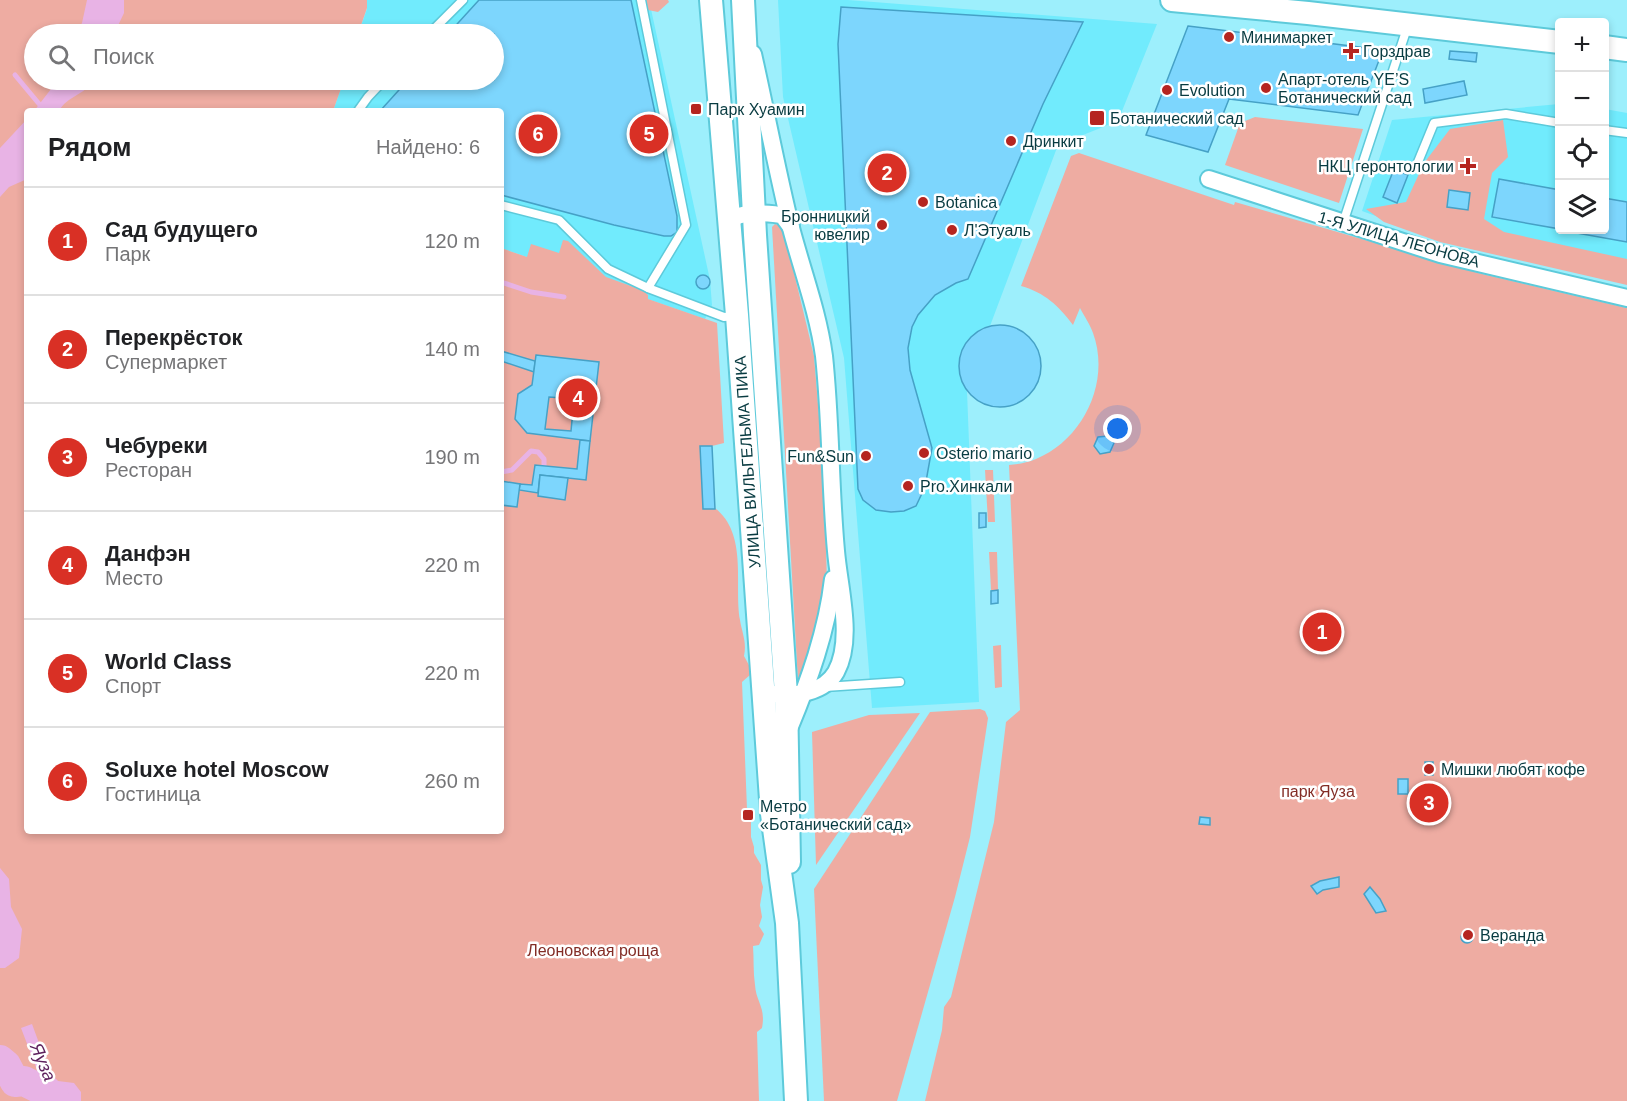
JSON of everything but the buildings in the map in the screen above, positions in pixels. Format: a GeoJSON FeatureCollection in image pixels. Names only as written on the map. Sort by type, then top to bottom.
{"type":"FeatureCollection","features":[{"type":"Feature","properties":{"kind":"main road","name":"УЛИЦА ВИЛЬГЕЛЬМА ПИКА"},"geometry":{"type":"LineString","coordinates":[[711,0],[737,315],[771,814],[787,923]]}},
{"type":"Feature","properties":{"kind":"main road"},"geometry":{"type":"LineString","coordinates":[[1172,0],[1555,41]]}},
{"type":"Feature","properties":{"kind":"main road","name":"УЛИЦА ВИЛЬГЕЛЬМА ПИКА"},"geometry":{"type":"LineString","coordinates":[[743,5],[754,214],[795,694],[788,732],[790,839],[787,923],[796,1101]]}},
{"type":"Feature","properties":{"kind":"main road"},"geometry":{"type":"LineString","coordinates":[[1609,48],[1627,50]]}},
{"type":"Feature","properties":{"kind":"street"},"geometry":{"type":"LineString","coordinates":[[743,5],[791,227],[810,293],[824,355],[836,551],[845,637],[842,658],[835,675],[822,687],[795,694],[774,694],[767,689],[762,680]]}},
{"type":"Feature","properties":{"kind":"street","name":"1-Я УЛИЦА ЛЕОНОВА"},"geometry":{"type":"LineString","coordinates":[[1209,179],[1440,254],[1627,298]]}},
{"type":"Feature","properties":{"kind":"street"},"geometry":{"type":"LineString","coordinates":[[730,228],[734,218],[754,214],[783,216],[791,227]]}},
{"type":"Feature","properties":{"kind":"street"},"geometry":{"type":"LineString","coordinates":[[795,694],[823,630],[836,551]]}},
{"type":"Feature","properties":{"kind":"lane"},"geometry":{"type":"LineString","coordinates":[[439,24],[463,0]]}},
{"type":"Feature","properties":{"kind":"lane"},"geometry":{"type":"LineString","coordinates":[[641,0],[686,225],[648,288]]}},
{"type":"Feature","properties":{"kind":"lane"},"geometry":{"type":"LineString","coordinates":[[1343,224],[1408,25]]}},
{"type":"Feature","properties":{"kind":"lane"},"geometry":{"type":"LineString","coordinates":[[360,108],[375,90]]}},
{"type":"Feature","properties":{"kind":"lane"},"geometry":{"type":"LineString","coordinates":[[1418,162],[1434,123],[1506,114],[1555,122]]}},
{"type":"Feature","properties":{"kind":"lane"},"geometry":{"type":"LineString","coordinates":[[1609,131],[1627,133]]}},
{"type":"Feature","properties":{"kind":"lane"},"geometry":{"type":"LineString","coordinates":[[504,206],[559,220],[608,269],[648,288],[724,317],[737,315]]}},
{"type":"Feature","properties":{"kind":"lane"},"geometry":{"type":"LineString","coordinates":[[822,687],[900,682]]}},
{"type":"Feature","properties":{"kind":"shaded area","name":"Парк Хуамин"},"geometry":{"type":"Polygon","coordinates":[[[367,0],[649,0],[710,280],[712,305],[705,319],[504,249],[504,108],[334,108],[340,90],[504,90],[504,24],[362,24],[367,9],[367,0]]]}},
{"type":"Feature","properties":{"kind":"shaded area"},"geometry":{"type":"Polygon","coordinates":[[[778,0],[848,0],[1157,24],[1118,121],[1058,145],[990,326],[969,339],[961,352],[960,376],[967,391],[979,702],[872,708],[844,358],[783,97],[778,0]]]}},
{"type":"Feature","properties":{"kind":"shaded area","name":"НКЦ геронтологии"},"geometry":{"type":"Polygon","coordinates":[[[1555,104],[1555,234],[1609,234],[1609,110],[1627,113],[1627,282],[1439,239],[1362,211],[1392,120],[1555,104]]]}},
{"type":"Feature","properties":{"kind":"green space","name":"Леоновская роща"},"geometry":{"type":"Polygon","coordinates":[[[0,0],[367,0],[361,24],[24,24],[24,90],[340,90],[334,108],[24,108],[24,834],[504,834],[504,249],[527,257],[531,244],[559,253],[563,240],[568,241],[606,277],[642,290],[648,295],[648,299],[717,323],[724,443],[712,446],[715,508],[732,531],[738,560],[740,620],[745,642],[744,656],[750,667],[750,675],[742,682],[747,809],[751,817],[754,853],[761,865],[763,887],[760,905],[762,917],[759,926],[764,934],[759,945],[753,946],[756,991],[763,1015],[762,1028],[757,1032],[759,1101],[0,1101],[0,0]]]}},
{"type":"Feature","properties":{"kind":"green space"},"geometry":{"type":"Polygon","coordinates":[[[645,0],[668,0],[669,2],[658,12],[648,10],[645,0]]]}},
{"type":"Feature","properties":{"kind":"green space"},"geometry":{"type":"Polygon","coordinates":[[[1255,117],[1363,129],[1339,203],[1225,165],[1240,123],[1255,117]]]}},
{"type":"Feature","properties":{"kind":"green space"},"geometry":{"type":"Polygon","coordinates":[[[1503,120],[1508,157],[1492,173],[1484,219],[1504,232],[1627,259],[1627,285],[1440,242],[1384,222],[1366,209],[1406,202],[1424,163],[1450,129],[1503,120]]]}},
{"type":"Feature","properties":{"kind":"green space","name":"парк Яуза"},"geometry":{"type":"Polygon","coordinates":[[[1079,153],[1234,205],[1235,202],[1478,273],[1627,308],[1627,1101],[925,1101],[942,1030],[944,1007],[951,997],[994,822],[1006,722],[1020,710],[1009,465],[1036,459],[1053,450],[1067,438],[1089,407],[1098,371],[1098,352],[1092,330],[1080,308],[1073,325],[1050,301],[1037,292],[1021,286],[1071,156],[1079,153]]]}},
{"type":"Feature","properties":{"kind":"green space"},"geometry":{"type":"Polygon","coordinates":[[[775,224],[783,227],[814,356],[824,478],[827,583],[802,681],[798,681],[772,227],[775,224]]]}},
{"type":"Feature","properties":{"kind":"green space"},"geometry":{"type":"Polygon","coordinates":[[[985,470],[993,470],[995,522],[988,522],[985,470]]]}},
{"type":"Feature","properties":{"kind":"green space"},"geometry":{"type":"Polygon","coordinates":[[[989,552],[997,552],[998,590],[991,590],[989,552]]]}},
{"type":"Feature","properties":{"kind":"green space"},"geometry":{"type":"Polygon","coordinates":[[[1001,645],[1002,687],[995,688],[993,646],[1001,645]]]}},
{"type":"Feature","properties":{"kind":"green space"},"geometry":{"type":"Polygon","coordinates":[[[980,709],[985,711],[988,718],[970,837],[897,1101],[824,1101],[814,889],[930,712],[980,709]]]}},
{"type":"Feature","properties":{"kind":"green space"},"geometry":{"type":"Polygon","coordinates":[[[920,713],[816,865],[812,732],[869,715],[920,713]]]}},
{"type":"Feature","properties":{"kind":"water"},"geometry":{"type":"Polygon","coordinates":[[[87,0],[124,0],[124,13],[119,24],[82,23],[87,0]]]}},
{"type":"Feature","properties":{"kind":"water"},"geometry":{"type":"Polygon","coordinates":[[[50,90],[85,90],[61,108],[36,108],[50,90]]]}},
{"type":"Feature","properties":{"kind":"water"},"geometry":{"type":"Polygon","coordinates":[[[24,122],[24,180],[9,187],[0,197],[0,148],[24,122]]]}},
{"type":"Feature","properties":{"kind":"water"},"geometry":{"type":"Polygon","coordinates":[[[0,868],[9,879],[11,907],[22,929],[19,958],[5,968],[0,968],[0,868]]]}},
{"type":"Feature","properties":{"kind":"water","name":"Яуза"},"geometry":{"type":"Polygon","coordinates":[[[32,1024],[50,1073],[58,1081],[74,1083],[81,1092],[81,1101],[40,1101],[44,1088],[21,1028],[32,1024]]]}},
{"type":"Feature","properties":{"kind":"waterway"},"geometry":{"type":"LineString","coordinates":[[15,75],[24,86]]}},
{"type":"Feature","properties":{"kind":"waterway"},"geometry":{"type":"LineString","coordinates":[[28,90],[42,108]]}},
{"type":"Feature","properties":{"kind":"waterway"},"geometry":{"type":"LineString","coordinates":[[504,283],[531,292],[564,297]]}},
{"type":"Feature","properties":{"kind":"waterway"},"geometry":{"type":"LineString","coordinates":[[504,471],[512,470],[531,451],[538,452],[544,459],[544,466]]}},
{"type":"Feature","properties":{"kind":"waterway","name":"Яуза"},"geometry":{"type":"LineString","coordinates":[[0,1060],[6,1065],[15,1082],[24,1081],[54,1096]]}},
{"type":"Feature","properties":{"kind":"place","name":"Минимаркет"},"geometry":{"type":"Point","coordinates":[1229,37]}},
{"type":"Feature","properties":{"kind":"place","name":"Горздрав"},"geometry":{"type":"Point","coordinates":[1351,51]}},
{"type":"Feature","properties":{"kind":"place","name":"Апарт-отель YE’S Ботанический сад"},"geometry":{"type":"Point","coordinates":[1266,88]}},
{"type":"Feature","properties":{"kind":"place","name":"Evolution"},"geometry":{"type":"Point","coordinates":[1167,90]}},
{"type":"Feature","properties":{"kind":"place","name":"Парк Хуамин"},"geometry":{"type":"Point","coordinates":[696,109]}},
{"type":"Feature","properties":{"kind":"place","name":"Ботанический сад"},"geometry":{"type":"Point","coordinates":[1097,118]}},
{"type":"Feature","properties":{"kind":"place","name":"Soluxe hotel Moscow"},"geometry":{"type":"Point","coordinates":[538,134]}},
{"type":"Feature","properties":{"kind":"place","name":"World Class"},"geometry":{"type":"Point","coordinates":[649,134]}},
{"type":"Feature","properties":{"kind":"place","name":"Дринкит"},"geometry":{"type":"Point","coordinates":[1011,141]}},
{"type":"Feature","properties":{"kind":"place","name":"НКЦ геронтологии"},"geometry":{"type":"Point","coordinates":[1468,166]}},
{"type":"Feature","properties":{"kind":"place","name":"Перекрёсток"},"geometry":{"type":"Point","coordinates":[887,173]}},
{"type":"Feature","properties":{"kind":"place","name":"Botanica"},"geometry":{"type":"Point","coordinates":[923,202]}},
{"type":"Feature","properties":{"kind":"place","name":"Бронницкий ювелир"},"geometry":{"type":"Point","coordinates":[882,225]}},
{"type":"Feature","properties":{"kind":"place","name":"Л'Этуаль"},"geometry":{"type":"Point","coordinates":[952,230]}},
{"type":"Feature","properties":{"kind":"place","name":"Данфэн"},"geometry":{"type":"Point","coordinates":[578,398]}},
{"type":"Feature","properties":{"kind":"place","name":"Osterio mario"},"geometry":{"type":"Point","coordinates":[924,453]}},
{"type":"Feature","properties":{"kind":"place","name":"Fun&Sun"},"geometry":{"type":"Point","coordinates":[866,456]}},
{"type":"Feature","properties":{"kind":"place","name":"Pro.Хинкали"},"geometry":{"type":"Point","coordinates":[908,486]}},
{"type":"Feature","properties":{"kind":"place","name":"Сад будущего"},"geometry":{"type":"Point","coordinates":[1322,632]}},
{"type":"Feature","properties":{"kind":"place","name":"Мишки любят кофе"},"geometry":{"type":"Point","coordinates":[1429,769]}},
{"type":"Feature","properties":{"kind":"place","name":"Чебуреки"},"geometry":{"type":"Point","coordinates":[1429,803]}},
{"type":"Feature","properties":{"kind":"place","name":"Метро «Ботанический сад»"},"geometry":{"type":"Point","coordinates":[748,815]}},
{"type":"Feature","properties":{"kind":"place","name":"Веранда"},"geometry":{"type":"Point","coordinates":[1468,935]}}]}
